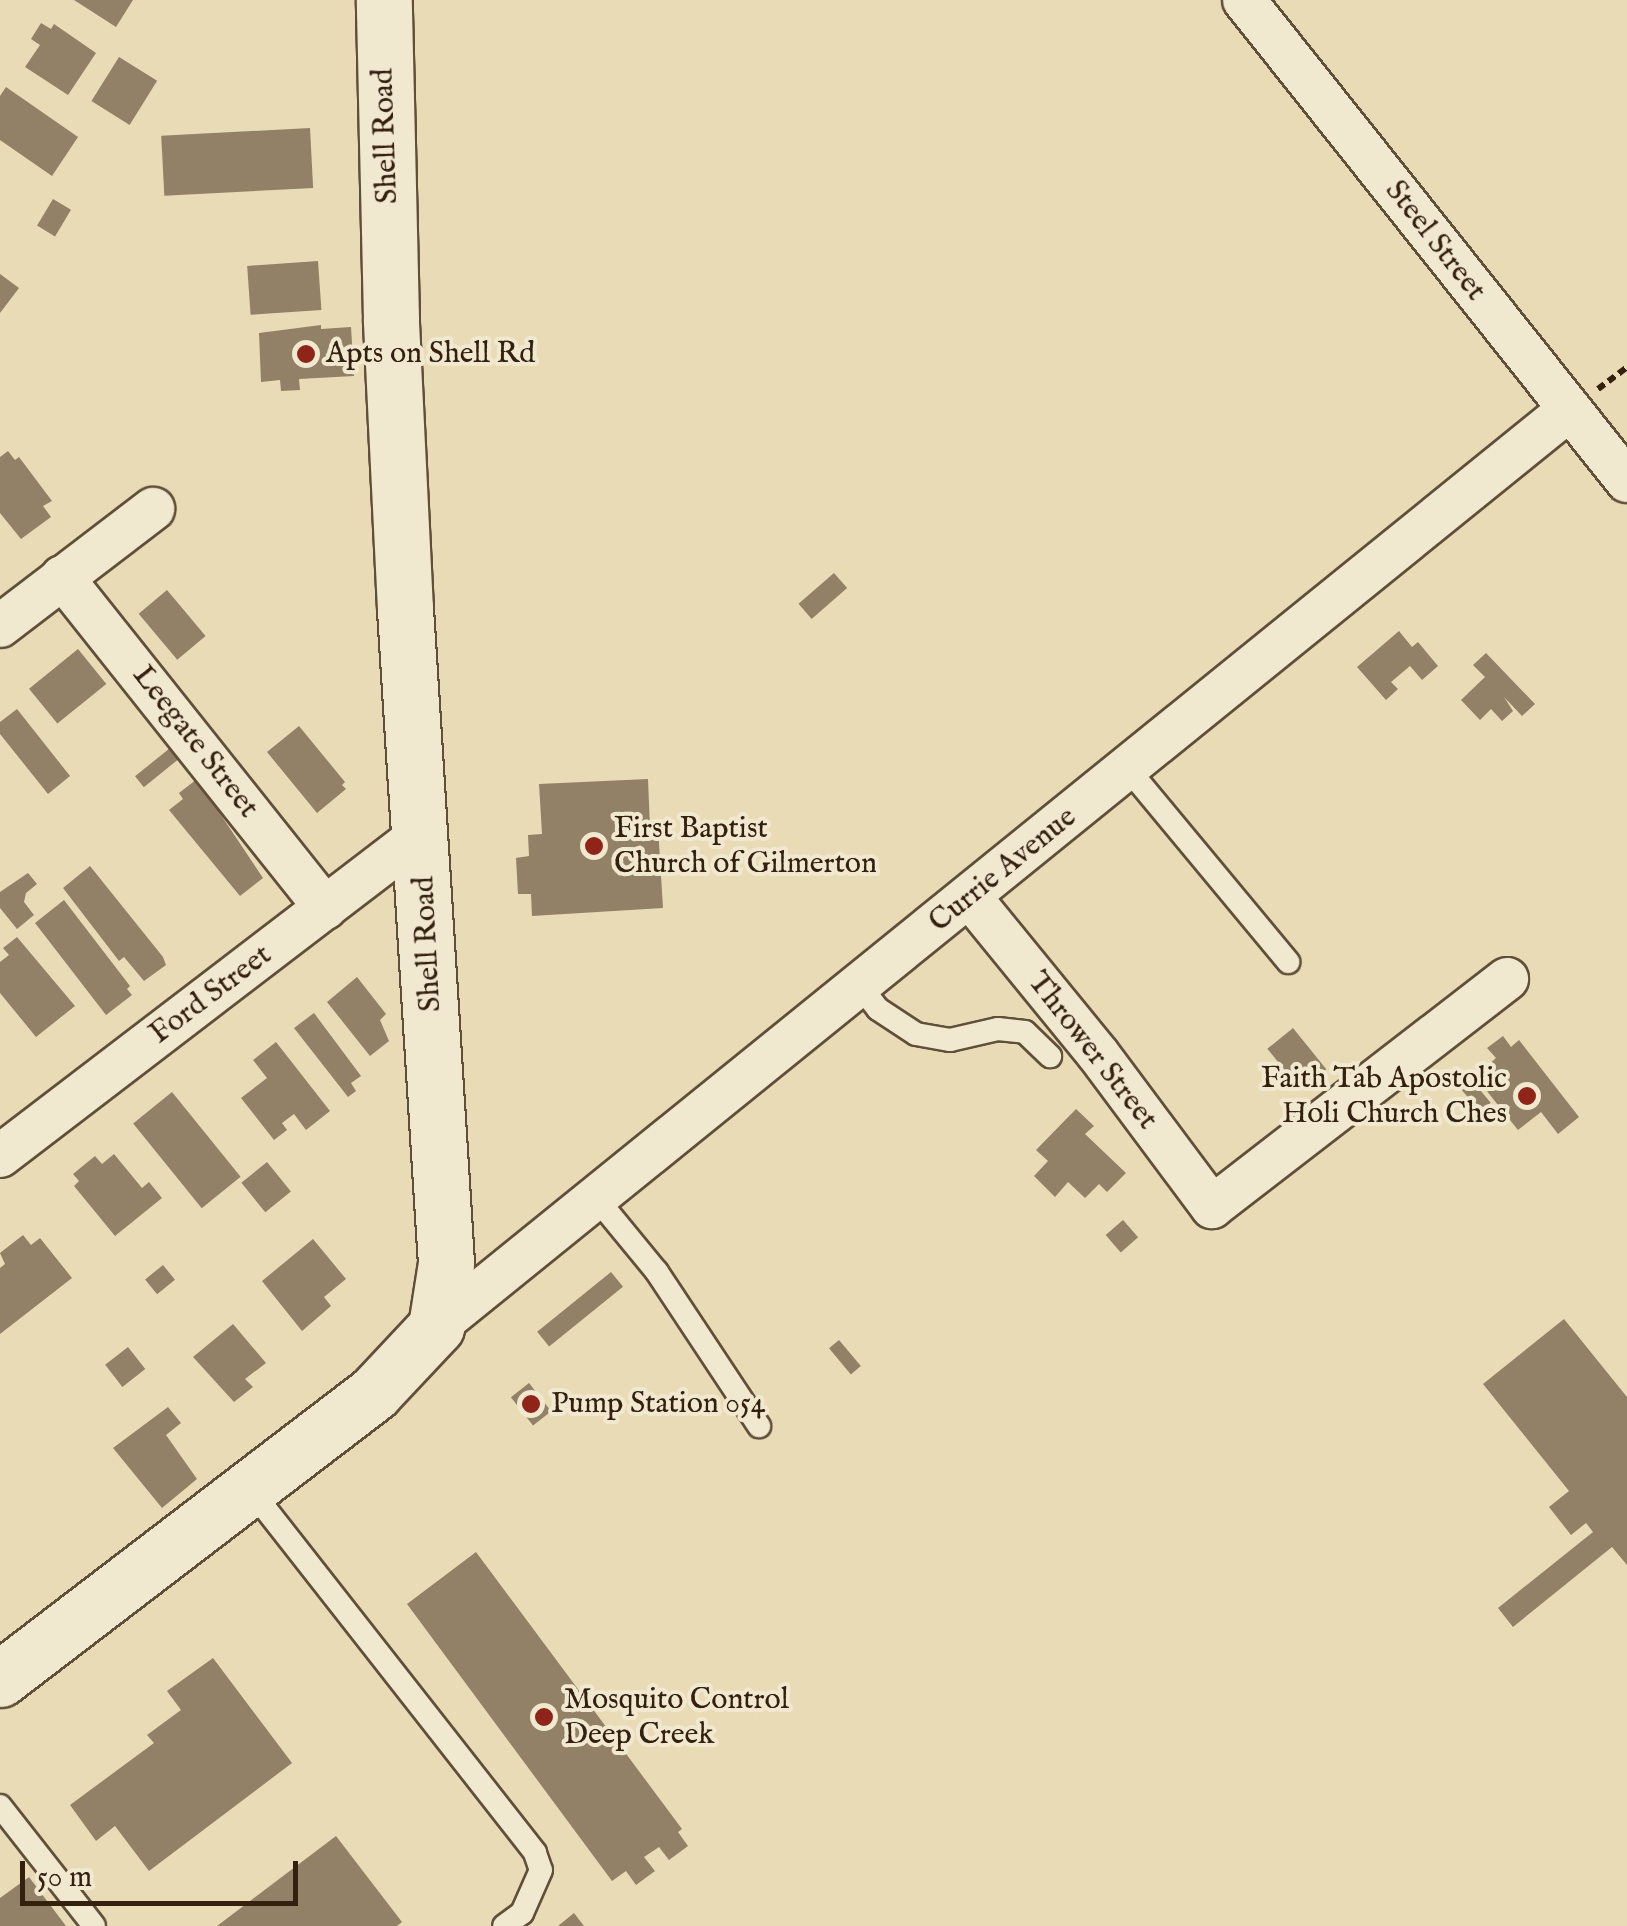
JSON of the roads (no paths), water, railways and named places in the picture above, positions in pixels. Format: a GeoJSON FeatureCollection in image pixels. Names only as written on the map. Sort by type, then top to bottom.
{"type":"FeatureCollection","features":[{"type":"Feature","properties":{"kind":"street","name":"Shell Road"},"geometry":{"type":"LineString","coordinates":[[384,0],[391,319],[446,1263],[436,1327]]}},
{"type":"Feature","properties":{"kind":"street","name":"Steel Street"},"geometry":{"type":"LineString","coordinates":[[1244,0],[1627,481]]}},
{"type":"Feature","properties":{"kind":"street","name":"Currie Avenue"},"geometry":{"type":"LineString","coordinates":[[436,1327],[1569,410]]}},
{"type":"Feature","properties":{"kind":"street"},"geometry":{"type":"LineString","coordinates":[[0,626],[152,509]]}},
{"type":"Feature","properties":{"kind":"street","name":"Leegate Street"},"geometry":{"type":"LineString","coordinates":[[62,577],[326,908]]}},
{"type":"Feature","properties":{"kind":"street","name":"Ford Street"},"geometry":{"type":"LineString","coordinates":[[0,1156],[421,834]]}},
{"type":"Feature","properties":{"kind":"street","name":"Thrower Street"},"geometry":{"type":"LineString","coordinates":[[970,896],[1098,1054],[1212,1208],[1508,979]]}},
{"type":"Feature","properties":{"kind":"street"},"geometry":{"type":"LineString","coordinates":[[0,1680],[374,1393],[436,1327]]}},
{"type":"Feature","properties":{"kind":"lane"},"geometry":{"type":"LineString","coordinates":[[1128,768],[1288,962]]}},
{"type":"Feature","properties":{"kind":"lane"},"geometry":{"type":"LineString","coordinates":[[860,986],[878,1009],[916,1034],[950,1040],[998,1029],[1025,1032],[1050,1056]]}},
{"type":"Feature","properties":{"kind":"lane"},"geometry":{"type":"LineString","coordinates":[[597,1199],[657,1272],[759,1426]]}},
{"type":"Feature","properties":{"kind":"lane"},"geometry":{"type":"LineString","coordinates":[[250,1490],[535,1853],[541,1870],[522,1913],[504,1926]]}},
{"type":"Feature","properties":{"kind":"lane"},"geometry":{"type":"LineString","coordinates":[[0,1806],[94,1926]]}},
{"type":"Feature","properties":{"kind":"place","name":"Apts on Shell Rd"},"geometry":{"type":"Point","coordinates":[306,354]}},
{"type":"Feature","properties":{"kind":"place","name":"First Baptist Church of Gilmerton"},"geometry":{"type":"Point","coordinates":[594,846]}},
{"type":"Feature","properties":{"kind":"place","name":"Faith Tab Apostolic Holi Church Ches"},"geometry":{"type":"Point","coordinates":[1527,1096]}},
{"type":"Feature","properties":{"kind":"place","name":"Pump Station 054"},"geometry":{"type":"Point","coordinates":[531,1404]}},
{"type":"Feature","properties":{"kind":"place","name":"Mosquito Control Deep Creek"},"geometry":{"type":"Point","coordinates":[544,1717]}}]}
